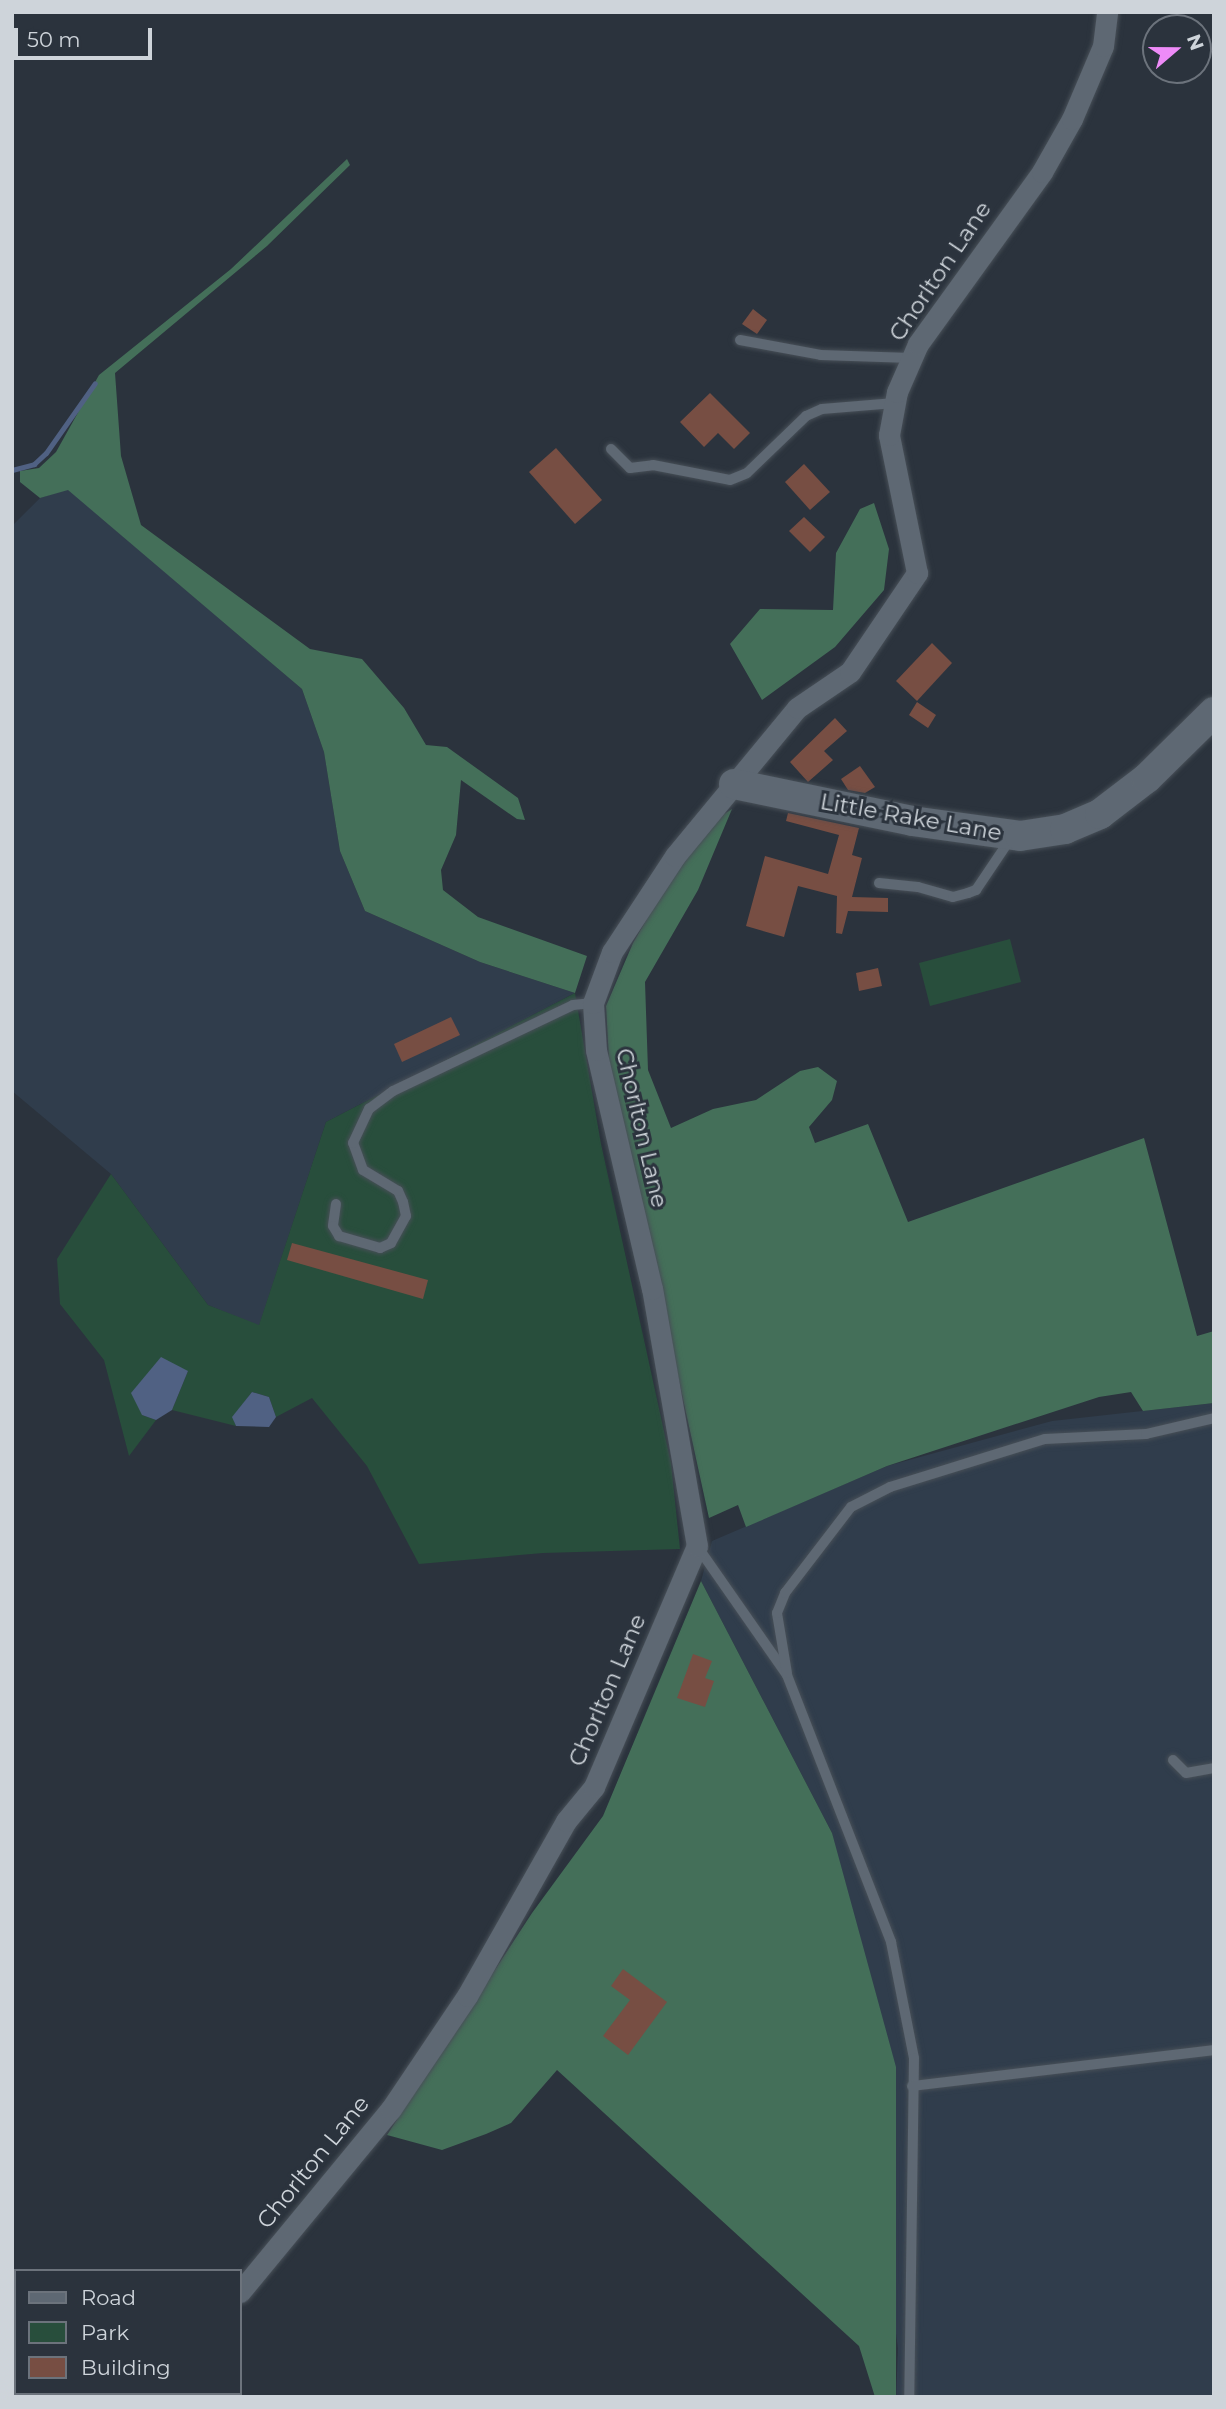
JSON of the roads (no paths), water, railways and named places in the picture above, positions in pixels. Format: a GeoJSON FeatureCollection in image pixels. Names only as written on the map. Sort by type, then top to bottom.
{"type":"FeatureCollection","features":[{"type":"Feature","properties":{"kind":"street","name":"Chorlton Lane"},"geometry":{"type":"LineString","coordinates":[[242,2289],[391,2109],[467,1996],[566,1821],[594,1787],[697,1546],[652,1289],[596,1050],[593,1003],[612,953],[675,856],[797,708],[850,671],[917,573],[889,435],[895,403],[911,358],[1042,172],[1072,119],[1103,46],[1107,12]]}},
{"type":"Feature","properties":{"kind":"street","name":"Little Rake Lane"},"geometry":{"type":"LineString","coordinates":[[734,784],[912,821],[1013,835],[1065,829],[1100,814],[1147,778],[1214,712]]}},
{"type":"Feature","properties":{"kind":"lane"},"geometry":{"type":"LineString","coordinates":[[740,340],[821,355],[911,358]]}},
{"type":"Feature","properties":{"kind":"lane"},"geometry":{"type":"LineString","coordinates":[[611,449],[630,468],[653,465],[730,480],[747,473],[806,416],[822,409],[895,403]]}},
{"type":"Feature","properties":{"kind":"lane"},"geometry":{"type":"LineString","coordinates":[[879,883],[918,887],[953,897],[968,893],[976,890],[1013,835]]}},
{"type":"Feature","properties":{"kind":"lane"},"geometry":{"type":"LineString","coordinates":[[336,1204],[333,1226],[339,1236],[380,1248],[391,1243],[405,1216],[403,1202],[398,1191],[363,1170],[353,1143],[369,1109],[393,1091],[573,1004],[593,1003]]}},
{"type":"Feature","properties":{"kind":"lane"},"geometry":{"type":"LineString","coordinates":[[909,2397],[914,2058],[906,2004],[891,1942],[787,1675],[778,1613],[781,1603],[850,1507],[890,1488],[1045,1439],[1146,1434],[1214,1418]]}},
{"type":"Feature","properties":{"kind":"lane"},"geometry":{"type":"LineString","coordinates":[[697,1546],[787,1675]]}},
{"type":"Feature","properties":{"kind":"lane"},"geometry":{"type":"LineString","coordinates":[[1173,1760],[1186,1773],[1214,1768]]}},
{"type":"Feature","properties":{"kind":"lane"},"geometry":{"type":"LineString","coordinates":[[912,2086],[1214,2049]]}},
{"type":"Feature","properties":{"kind":"water"},"geometry":{"type":"Polygon","coordinates":[[[161,1357],[188,1371],[172,1410],[156,1420],[142,1415],[131,1393],[161,1357]]]}},
{"type":"Feature","properties":{"kind":"water"},"geometry":{"type":"Polygon","coordinates":[[[252,1392],[269,1397],[276,1417],[269,1427],[236,1426],[232,1417],[252,1392]]]}},
{"type":"Feature","properties":{"kind":"waterway"},"geometry":{"type":"LineString","coordinates":[[12,470],[34,464],[46,453],[95,383]]}}]}
